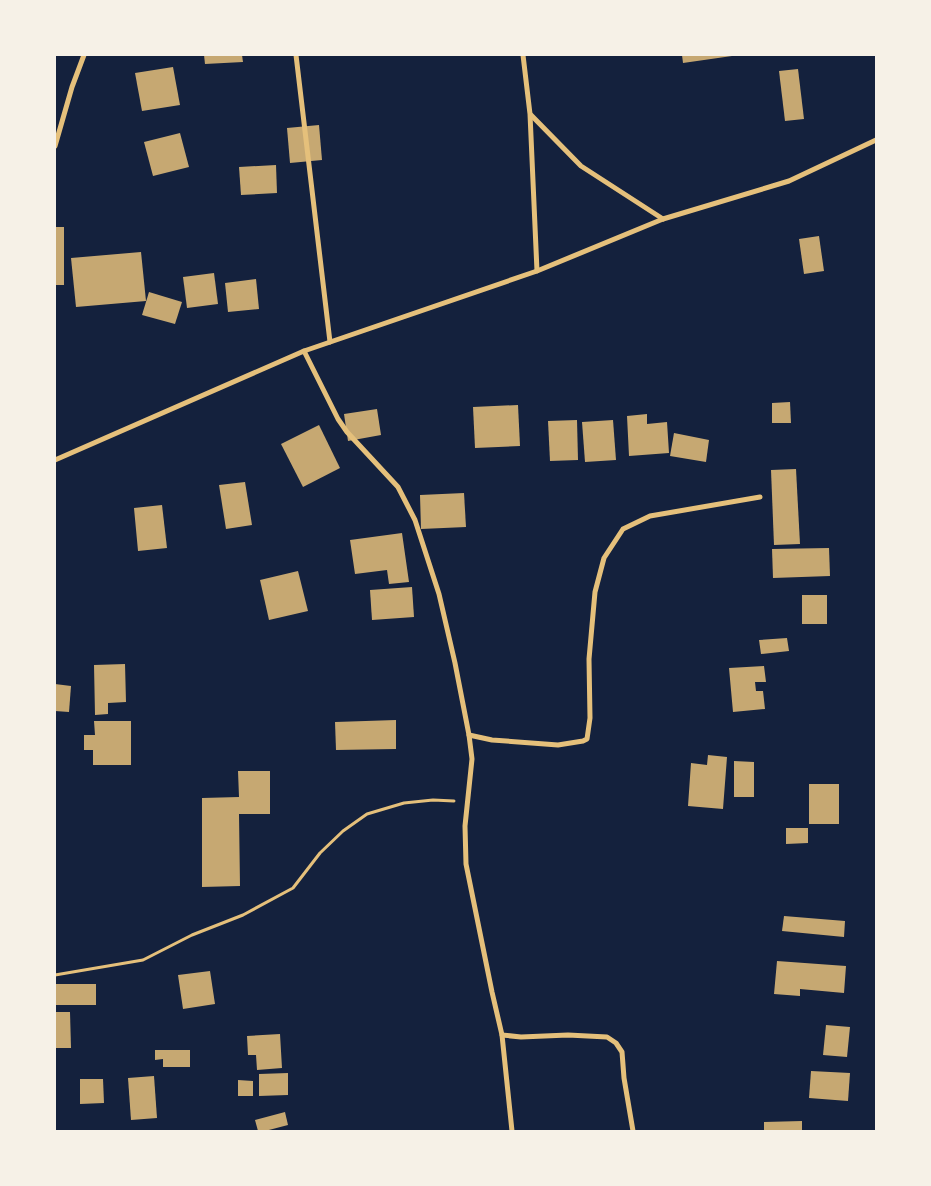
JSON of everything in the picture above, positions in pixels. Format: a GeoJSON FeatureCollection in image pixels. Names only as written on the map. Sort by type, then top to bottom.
{"type":"FeatureCollection","features":[{"type":"Feature","properties":{"kind":"street"},"geometry":{"type":"LineString","coordinates":[[55,146],[72,87],[84,55]]}},
{"type":"Feature","properties":{"kind":"street"},"geometry":{"type":"LineString","coordinates":[[296,55],[330,342]]}},
{"type":"Feature","properties":{"kind":"street"},"geometry":{"type":"LineString","coordinates":[[523,55],[530,114],[537,271]]}},
{"type":"Feature","properties":{"kind":"street"},"geometry":{"type":"LineString","coordinates":[[530,114],[581,166],[663,218]]}},
{"type":"Feature","properties":{"kind":"street"},"geometry":{"type":"LineString","coordinates":[[55,460],[304,351],[537,271],[663,218],[789,181],[876,140]]}},
{"type":"Feature","properties":{"kind":"street"},"geometry":{"type":"LineString","coordinates":[[304,351],[338,419],[355,442],[398,487],[416,520],[439,594],[455,663],[472,759],[467,802],[466,864],[502,1035],[512,1131]]}},
{"type":"Feature","properties":{"kind":"street"},"geometry":{"type":"LineString","coordinates":[[468,735],[492,740],[558,745],[587,739],[590,718],[589,659],[595,592],[604,558],[623,529],[650,516],[760,497]]}},
{"type":"Feature","properties":{"kind":"street"},"geometry":{"type":"LineString","coordinates":[[502,1035],[521,1038],[607,1037],[616,1042],[622,1052],[624,1078],[634,1131]]}},
{"type":"Feature","properties":{"kind":"path"},"geometry":{"type":"LineString","coordinates":[[55,975],[144,960],[192,935],[243,914],[293,888],[320,853],[342,830],[367,814],[404,803],[433,800],[467,802]]}},
{"type":"Feature","properties":{"kind":"building"},"geometry":{"type":"Polygon","coordinates":[[[204,55],[242,55],[243,62],[205,64],[204,55]]]}},
{"type":"Feature","properties":{"kind":"building"},"geometry":{"type":"Polygon","coordinates":[[[682,55],[732,55],[732,56],[683,63],[682,55]]]}},
{"type":"Feature","properties":{"kind":"building"},"geometry":{"type":"Polygon","coordinates":[[[173,67],[180,105],[142,111],[135,73],[173,67]]]}},
{"type":"Feature","properties":{"kind":"building"},"geometry":{"type":"Polygon","coordinates":[[[798,69],[804,119],[785,121],[779,71],[798,69]]]}},
{"type":"Feature","properties":{"kind":"building"},"geometry":{"type":"Polygon","coordinates":[[[319,125],[322,160],[290,163],[287,128],[319,125]]]}},
{"type":"Feature","properties":{"kind":"building"},"geometry":{"type":"Polygon","coordinates":[[[180,133],[189,167],[153,176],[144,142],[180,133]]]}},
{"type":"Feature","properties":{"kind":"building"},"geometry":{"type":"Polygon","coordinates":[[[276,165],[277,193],[241,195],[239,167],[276,165]]]}},
{"type":"Feature","properties":{"kind":"building"},"geometry":{"type":"Polygon","coordinates":[[[55,227],[64,227],[64,285],[55,285],[55,227]]]}},
{"type":"Feature","properties":{"kind":"building"},"geometry":{"type":"Polygon","coordinates":[[[819,236],[824,271],[804,274],[799,239],[819,236]]]}},
{"type":"Feature","properties":{"kind":"building"},"geometry":{"type":"Polygon","coordinates":[[[141,252],[146,301],[76,307],[71,258],[141,252]]]}},
{"type":"Feature","properties":{"kind":"building"},"geometry":{"type":"Polygon","coordinates":[[[214,273],[218,304],[187,308],[183,277],[214,273]]]}},
{"type":"Feature","properties":{"kind":"building"},"geometry":{"type":"Polygon","coordinates":[[[256,279],[259,309],[228,312],[225,283],[256,279]]]}},
{"type":"Feature","properties":{"kind":"building"},"geometry":{"type":"Polygon","coordinates":[[[149,292],[182,302],[175,324],[142,315],[149,292]]]}},
{"type":"Feature","properties":{"kind":"building"},"geometry":{"type":"Polygon","coordinates":[[[790,402],[791,423],[772,423],[772,403],[790,402]]]}},
{"type":"Feature","properties":{"kind":"building"},"geometry":{"type":"Polygon","coordinates":[[[518,405],[520,446],[475,448],[473,407],[518,405]]]}},
{"type":"Feature","properties":{"kind":"building"},"geometry":{"type":"Polygon","coordinates":[[[377,409],[381,435],[348,441],[344,414],[377,409]]]}},
{"type":"Feature","properties":{"kind":"building"},"geometry":{"type":"Polygon","coordinates":[[[647,414],[647,424],[667,422],[669,453],[629,456],[627,416],[647,414]]]}},
{"type":"Feature","properties":{"kind":"building"},"geometry":{"type":"Polygon","coordinates":[[[577,420],[578,460],[550,461],[548,421],[577,420]]]}},
{"type":"Feature","properties":{"kind":"building"},"geometry":{"type":"Polygon","coordinates":[[[613,420],[616,460],[585,462],[582,422],[613,420]]]}},
{"type":"Feature","properties":{"kind":"building"},"geometry":{"type":"Polygon","coordinates":[[[319,425],[340,468],[303,487],[281,444],[319,425]]]}},
{"type":"Feature","properties":{"kind":"building"},"geometry":{"type":"Polygon","coordinates":[[[674,433],[709,440],[706,462],[670,456],[674,433]]]}},
{"type":"Feature","properties":{"kind":"building"},"geometry":{"type":"Polygon","coordinates":[[[796,469],[800,544],[774,545],[771,470],[796,469]]]}},
{"type":"Feature","properties":{"kind":"building"},"geometry":{"type":"Polygon","coordinates":[[[245,482],[252,525],[226,529],[219,485],[245,482]]]}},
{"type":"Feature","properties":{"kind":"building"},"geometry":{"type":"Polygon","coordinates":[[[464,493],[466,527],[421,529],[420,495],[464,493]]]}},
{"type":"Feature","properties":{"kind":"building"},"geometry":{"type":"Polygon","coordinates":[[[162,505],[167,548],[138,551],[134,508],[162,505]]]}},
{"type":"Feature","properties":{"kind":"building"},"geometry":{"type":"Polygon","coordinates":[[[402,533],[409,582],[389,584],[387,570],[355,574],[350,540],[402,533]]]}},
{"type":"Feature","properties":{"kind":"building"},"geometry":{"type":"Polygon","coordinates":[[[829,548],[830,576],[773,578],[772,549],[829,548]]]}},
{"type":"Feature","properties":{"kind":"building"},"geometry":{"type":"Polygon","coordinates":[[[298,571],[308,611],[269,620],[260,580],[298,571]]]}},
{"type":"Feature","properties":{"kind":"building"},"geometry":{"type":"Polygon","coordinates":[[[412,587],[414,617],[372,620],[370,590],[412,587]]]}},
{"type":"Feature","properties":{"kind":"building"},"geometry":{"type":"Polygon","coordinates":[[[802,595],[827,595],[827,624],[802,624],[802,595]]]}},
{"type":"Feature","properties":{"kind":"building"},"geometry":{"type":"Polygon","coordinates":[[[787,638],[789,651],[761,654],[759,640],[787,638]]]}},
{"type":"Feature","properties":{"kind":"building"},"geometry":{"type":"Polygon","coordinates":[[[125,664],[126,702],[108,703],[108,714],[95,715],[94,665],[125,664]]]}},
{"type":"Feature","properties":{"kind":"building"},"geometry":{"type":"Polygon","coordinates":[[[764,666],[766,682],[755,682],[756,691],[763,691],[765,709],[733,712],[729,668],[764,666]]]}},
{"type":"Feature","properties":{"kind":"building"},"geometry":{"type":"Polygon","coordinates":[[[55,684],[71,686],[69,712],[55,711],[55,684]]]}},
{"type":"Feature","properties":{"kind":"building"},"geometry":{"type":"Polygon","coordinates":[[[396,720],[396,749],[336,750],[335,722],[396,720]]]}},
{"type":"Feature","properties":{"kind":"building"},"geometry":{"type":"Polygon","coordinates":[[[94,721],[131,721],[131,765],[93,765],[93,750],[84,750],[84,735],[95,735],[94,721]]]}},
{"type":"Feature","properties":{"kind":"building"},"geometry":{"type":"Polygon","coordinates":[[[708,755],[727,757],[723,809],[688,806],[691,763],[707,765],[708,755]]]}},
{"type":"Feature","properties":{"kind":"building"},"geometry":{"type":"Polygon","coordinates":[[[734,761],[754,762],[754,797],[734,797],[734,761]]]}},
{"type":"Feature","properties":{"kind":"building"},"geometry":{"type":"Polygon","coordinates":[[[238,771],[270,771],[270,814],[239,814],[240,886],[202,887],[202,798],[239,797],[238,771]]]}},
{"type":"Feature","properties":{"kind":"building"},"geometry":{"type":"Polygon","coordinates":[[[809,784],[839,784],[839,824],[809,824],[809,784]]]}},
{"type":"Feature","properties":{"kind":"building"},"geometry":{"type":"Polygon","coordinates":[[[786,828],[808,828],[808,843],[786,844],[786,828]]]}},
{"type":"Feature","properties":{"kind":"building"},"geometry":{"type":"Polygon","coordinates":[[[784,916],[845,921],[844,937],[782,931],[784,916]]]}},
{"type":"Feature","properties":{"kind":"building"},"geometry":{"type":"Polygon","coordinates":[[[777,961],[846,966],[844,993],[800,989],[800,996],[774,994],[777,961]]]}},
{"type":"Feature","properties":{"kind":"building"},"geometry":{"type":"Polygon","coordinates":[[[210,971],[215,1004],[183,1009],[178,975],[210,971]]]}},
{"type":"Feature","properties":{"kind":"building"},"geometry":{"type":"Polygon","coordinates":[[[55,984],[96,984],[96,1005],[55,1005],[55,984]]]}},
{"type":"Feature","properties":{"kind":"building"},"geometry":{"type":"Polygon","coordinates":[[[55,1012],[70,1012],[71,1048],[55,1048],[55,1012]]]}},
{"type":"Feature","properties":{"kind":"building"},"geometry":{"type":"Polygon","coordinates":[[[826,1025],[850,1027],[847,1057],[823,1055],[826,1025]]]}},
{"type":"Feature","properties":{"kind":"building"},"geometry":{"type":"Polygon","coordinates":[[[280,1034],[282,1068],[257,1070],[256,1055],[248,1055],[247,1036],[280,1034]]]}},
{"type":"Feature","properties":{"kind":"building"},"geometry":{"type":"Polygon","coordinates":[[[155,1050],[190,1050],[190,1067],[163,1067],[163,1059],[155,1060],[155,1050]]]}},
{"type":"Feature","properties":{"kind":"building"},"geometry":{"type":"Polygon","coordinates":[[[811,1071],[850,1073],[848,1101],[809,1098],[811,1071]]]}},
{"type":"Feature","properties":{"kind":"building"},"geometry":{"type":"Polygon","coordinates":[[[288,1073],[288,1095],[259,1096],[259,1074],[288,1073]]]}},
{"type":"Feature","properties":{"kind":"building"},"geometry":{"type":"Polygon","coordinates":[[[154,1076],[157,1118],[131,1120],[128,1078],[154,1076]]]}},
{"type":"Feature","properties":{"kind":"building"},"geometry":{"type":"Polygon","coordinates":[[[80,1079],[103,1079],[104,1103],[80,1104],[80,1079]]]}},
{"type":"Feature","properties":{"kind":"building"},"geometry":{"type":"Polygon","coordinates":[[[238,1080],[253,1081],[253,1096],[238,1096],[238,1080]]]}},
{"type":"Feature","properties":{"kind":"building"},"geometry":{"type":"Polygon","coordinates":[[[285,1112],[288,1125],[258,1131],[255,1120],[285,1112]]]}},
{"type":"Feature","properties":{"kind":"building"},"geometry":{"type":"Polygon","coordinates":[[[802,1121],[802,1131],[764,1131],[764,1122],[802,1121]]]}}]}
